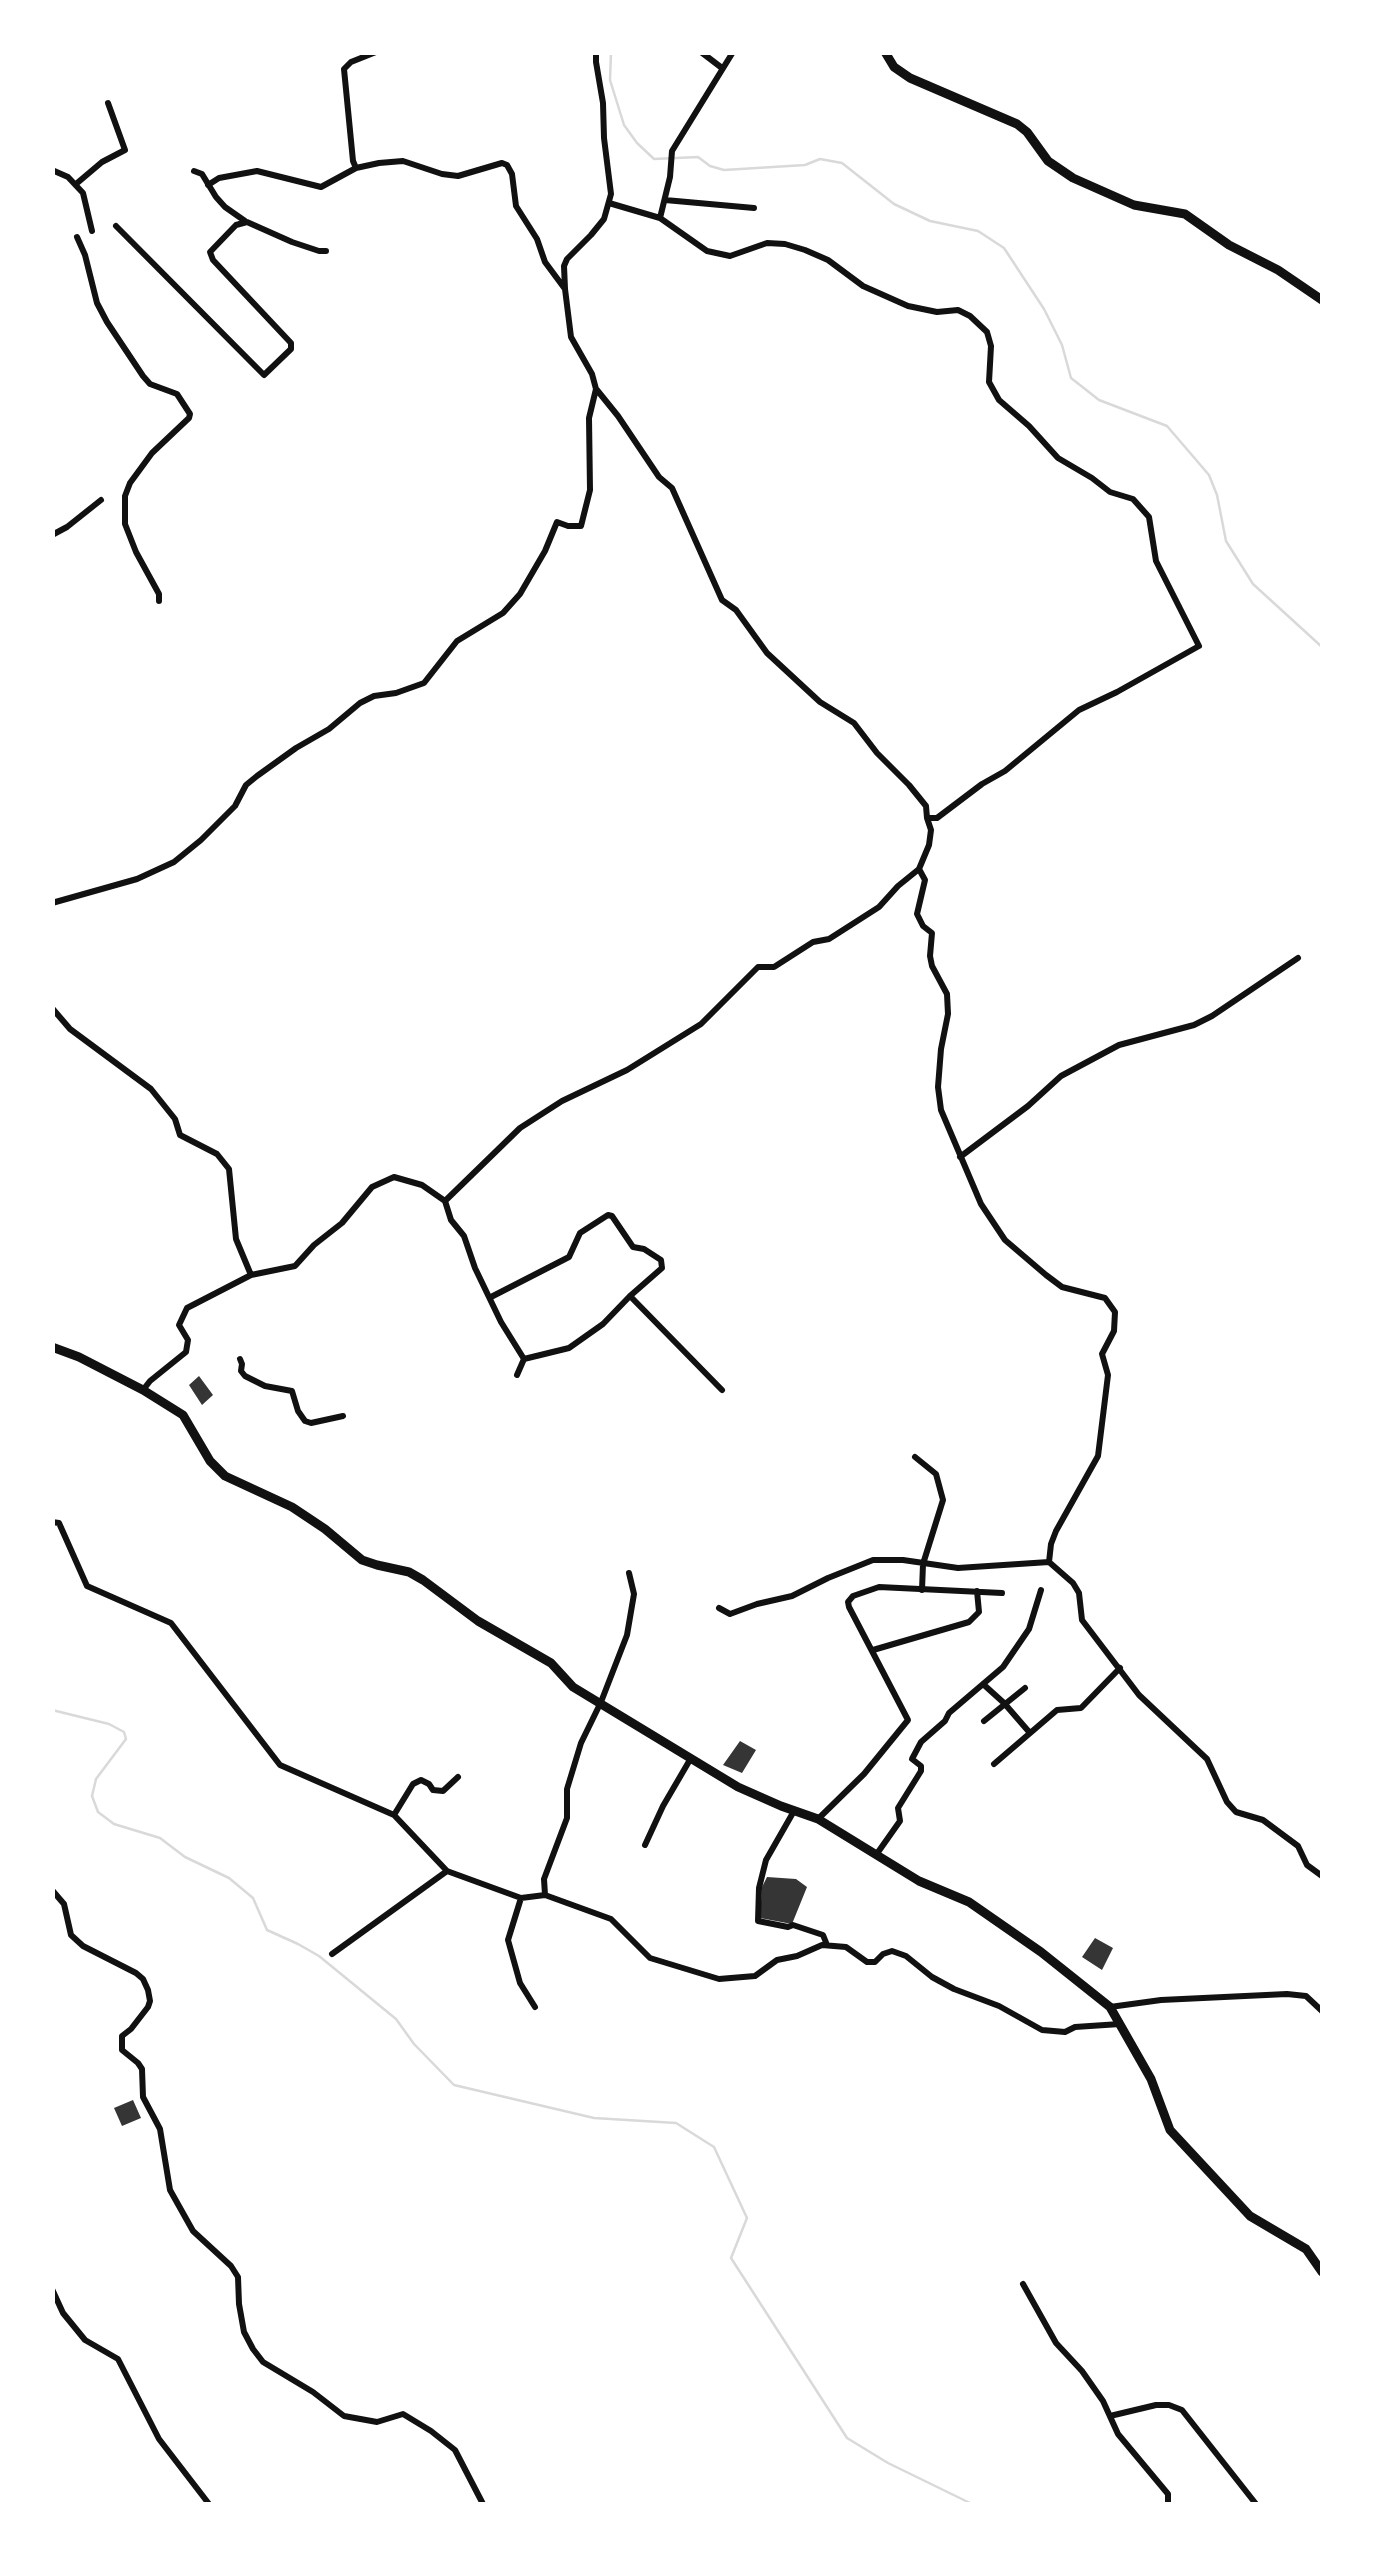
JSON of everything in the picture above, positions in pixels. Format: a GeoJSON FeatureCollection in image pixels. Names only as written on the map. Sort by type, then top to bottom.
{"type":"FeatureCollection","features":[{"type":"Feature","properties":{"kind":"main road"},"geometry":{"type":"LineString","coordinates":[[884,52],[894,67],[910,78],[1017,124],[1048,161],[1072,178],[1134,205],[1184,214],[1294,279],[1322,300]]}},
{"type":"Feature","properties":{"kind":"main road"},"geometry":{"type":"LineString","coordinates":[[52,1347],[143,1390],[183,1415],[210,1461],[225,1476],[292,1507],[362,1560],[409,1572],[423,1580],[478,1620],[551,1663],[573,1687],[738,1787],[818,1819],[918,1881],[969,1902],[1040,1952],[1110,2007],[1151,2079],[1170,2130],[1250,2216],[1306,2248],[1322,2272]]}},
{"type":"Feature","properties":{"kind":"street"},"geometry":{"type":"LineString","coordinates":[[356,168],[344,69],[376,52]]}},
{"type":"Feature","properties":{"kind":"street"},"geometry":{"type":"LineString","coordinates":[[444,1201],[520,1128],[688,1032],[721,1006],[758,967],[774,967],[812,942],[829,939],[880,908],[898,886],[919,870],[931,830],[926,806],[854,723],[820,702],[767,653],[736,610],[722,600],[672,488],[659,477],[596,388],[571,337],[564,289],[566,259],[598,227],[611,194],[596,52]]}},
{"type":"Feature","properties":{"kind":"street"},"geometry":{"type":"LineString","coordinates":[[701,52],[722,68]]}},
{"type":"Feature","properties":{"kind":"street"},"geometry":{"type":"LineString","coordinates":[[660,218],[672,151],[733,52]]}},
{"type":"Feature","properties":{"kind":"street"},"geometry":{"type":"LineString","coordinates":[[76,184],[102,162],[125,150],[108,103]]}},
{"type":"Feature","properties":{"kind":"street"},"geometry":{"type":"LineString","coordinates":[[208,184],[256,170],[322,187],[356,168],[380,163],[403,161],[458,176],[496,163],[507,165],[516,206],[564,289]]}},
{"type":"Feature","properties":{"kind":"street"},"geometry":{"type":"LineString","coordinates":[[52,170],[76,184],[86,200],[92,231]]}},
{"type":"Feature","properties":{"kind":"street"},"geometry":{"type":"LineString","coordinates":[[194,171],[202,174],[225,207],[247,222],[292,242],[326,251]]}},
{"type":"Feature","properties":{"kind":"street"},"geometry":{"type":"LineString","coordinates":[[664,200],[754,208]]}},
{"type":"Feature","properties":{"kind":"street"},"geometry":{"type":"LineString","coordinates":[[609,204],[660,218],[707,251],[730,256],[767,243],[785,244],[828,260],[864,286],[908,306],[936,312],[958,310],[970,316],[986,332],[992,346],[989,382],[999,400],[1058,458],[1110,492],[1133,499],[1150,517],[1156,560],[1199,646],[1079,710],[1005,771],[937,818],[927,818]]}},
{"type":"Feature","properties":{"kind":"street"},"geometry":{"type":"LineString","coordinates":[[116,226],[264,376],[292,348],[291,342],[213,260],[210,252],[236,226],[247,222]]}},
{"type":"Feature","properties":{"kind":"street"},"geometry":{"type":"LineString","coordinates":[[77,237],[107,322],[150,384],[177,394],[190,414],[152,453],[124,496],[125,524],[160,601]]}},
{"type":"Feature","properties":{"kind":"street"},"geometry":{"type":"LineString","coordinates":[[52,903],[137,880],[174,862],[235,806],[246,785],[257,776],[374,696],[424,683],[457,641],[503,614],[529,580],[557,522],[580,526],[590,490],[589,418],[596,388]]}},
{"type":"Feature","properties":{"kind":"street"},"geometry":{"type":"LineString","coordinates":[[52,535],[101,500]]}},
{"type":"Feature","properties":{"kind":"street"},"geometry":{"type":"LineString","coordinates":[[919,870],[925,880],[918,914],[923,926],[932,932],[932,966],[948,994],[938,1087],[941,1110],[980,1204],[1005,1240],[1062,1287],[1106,1298],[1116,1312],[1114,1331],[1102,1354],[1108,1375],[1098,1456],[1056,1531],[1048,1562]]}},
{"type":"Feature","properties":{"kind":"street"},"geometry":{"type":"LineString","coordinates":[[960,1156],[1028,1106],[1061,1076],[1118,1044],[1194,1025],[1298,958]]}},
{"type":"Feature","properties":{"kind":"street"},"geometry":{"type":"LineString","coordinates":[[52,1008],[70,1029],[151,1089],[175,1119],[180,1135],[217,1154],[229,1169],[236,1239],[251,1276]]}},
{"type":"Feature","properties":{"kind":"street"},"geometry":{"type":"LineString","coordinates":[[143,1390],[186,1352],[188,1340],[179,1325],[187,1308],[251,1276],[295,1266],[314,1244],[342,1222],[372,1186],[394,1176],[422,1185],[444,1201],[451,1220],[464,1236],[501,1322],[524,1359]]}},
{"type":"Feature","properties":{"kind":"street"},"geometry":{"type":"LineString","coordinates":[[490,1297],[569,1257],[580,1233],[608,1215],[632,1246],[644,1248],[661,1260],[662,1268],[603,1324],[569,1348],[524,1359]]}},
{"type":"Feature","properties":{"kind":"street"},"geometry":{"type":"LineString","coordinates":[[630,1296],[722,1390]]}},
{"type":"Feature","properties":{"kind":"street"},"geometry":{"type":"LineString","coordinates":[[240,1359],[245,1376],[265,1386],[292,1391],[305,1421],[344,1416]]}},
{"type":"Feature","properties":{"kind":"street"},"geometry":{"type":"LineString","coordinates":[[517,1375],[524,1359]]}},
{"type":"Feature","properties":{"kind":"street"},"geometry":{"type":"LineString","coordinates":[[915,1457],[936,1474],[942,1500],[923,1564],[922,1590]]}},
{"type":"Feature","properties":{"kind":"street"},"geometry":{"type":"LineString","coordinates":[[52,1522],[59,1522],[87,1586],[171,1623],[280,1765],[394,1815],[447,1870],[521,1898],[544,1895],[612,1919],[650,1958],[720,1979],[755,1976],[777,1960],[822,1945],[848,1948],[867,1962],[875,1962],[892,1950],[954,1990],[999,2006],[1042,2030],[1065,2032],[1120,2024]]}},
{"type":"Feature","properties":{"kind":"street"},"geometry":{"type":"LineString","coordinates":[[719,1608],[730,1614],[792,1596],[873,1560],[958,1568],[1048,1562],[1073,1583],[1079,1593],[1082,1620],[1139,1696],[1207,1760],[1227,1802],[1236,1812],[1263,1820],[1298,1846],[1307,1865],[1322,1876]]}},
{"type":"Feature","properties":{"kind":"street"},"geometry":{"type":"LineString","coordinates":[[544,1895],[544,1879],[567,1818],[570,1774],[627,1636],[634,1594],[630,1572]]}},
{"type":"Feature","properties":{"kind":"street"},"geometry":{"type":"LineString","coordinates":[[818,1819],[864,1774],[908,1720],[848,1602],[853,1596],[879,1588],[1002,1593]]}},
{"type":"Feature","properties":{"kind":"street"},"geometry":{"type":"LineString","coordinates":[[876,1855],[900,1821],[898,1808],[921,1771],[921,1766],[912,1760],[921,1742],[946,1721],[949,1712],[1003,1667],[1030,1629],[1041,1590]]}},
{"type":"Feature","properties":{"kind":"street"},"geometry":{"type":"LineString","coordinates":[[872,1650],[970,1622],[978,1612],[977,1592]]}},
{"type":"Feature","properties":{"kind":"street"},"geometry":{"type":"LineString","coordinates":[[994,1764],[1057,1710],[1081,1708],[1120,1668]]}},
{"type":"Feature","properties":{"kind":"street"},"geometry":{"type":"LineString","coordinates":[[983,1684],[1030,1733]]}},
{"type":"Feature","properties":{"kind":"street"},"geometry":{"type":"LineString","coordinates":[[984,1721],[1025,1688]]}},
{"type":"Feature","properties":{"kind":"street"},"geometry":{"type":"LineString","coordinates":[[645,1845],[691,1758]]}},
{"type":"Feature","properties":{"kind":"street"},"geometry":{"type":"LineString","coordinates":[[394,1815],[413,1784],[420,1780],[433,1790],[442,1790],[458,1777]]}},
{"type":"Feature","properties":{"kind":"street"},"geometry":{"type":"LineString","coordinates":[[794,1811],[766,1860],[759,1888],[758,1921],[793,1925],[823,1935],[828,1945]]}},
{"type":"Feature","properties":{"kind":"street"},"geometry":{"type":"LineString","coordinates":[[332,1954],[447,1870]]}},
{"type":"Feature","properties":{"kind":"street"},"geometry":{"type":"LineString","coordinates":[[52,1890],[64,1904],[71,1936],[136,1973],[148,1990],[148,2007],[122,2036],[122,2050],[142,2069],[143,2097],[160,2129],[170,2190],[193,2231],[238,2276],[244,2332],[253,2350],[263,2362],[344,2416],[377,2422],[403,2414],[431,2431],[454,2450],[484,2504]]}},
{"type":"Feature","properties":{"kind":"street"},"geometry":{"type":"LineString","coordinates":[[521,1898],[508,1940],[520,1983],[535,2007]]}},
{"type":"Feature","properties":{"kind":"street"},"geometry":{"type":"LineString","coordinates":[[1110,2007],[1161,2000],[1287,1994],[1306,1996],[1322,2011]]}},
{"type":"Feature","properties":{"kind":"street"},"geometry":{"type":"LineString","coordinates":[[1023,2284],[1056,2343],[1103,2401],[1118,2434],[1168,2494],[1168,2504]]}},
{"type":"Feature","properties":{"kind":"street"},"geometry":{"type":"LineString","coordinates":[[52,2290],[63,2314],[85,2340],[118,2359],[159,2438],[210,2504]]}},
{"type":"Feature","properties":{"kind":"street"},"geometry":{"type":"LineString","coordinates":[[1110,2416],[1156,2405],[1182,2410],[1256,2504]]}},
{"type":"Feature","properties":{"kind":"building"},"geometry":{"type":"Polygon","coordinates":[[[199,1376],[213,1395],[202,1405],[189,1385],[199,1376]]]}},
{"type":"Feature","properties":{"kind":"building"},"geometry":{"type":"Polygon","coordinates":[[[740,1741],[756,1750],[742,1773],[723,1765],[740,1741]]]}},
{"type":"Feature","properties":{"kind":"building"},"geometry":{"type":"Polygon","coordinates":[[[767,1877],[796,1879],[807,1887],[792,1924],[760,1918],[762,1887],[767,1877]]]}},
{"type":"Feature","properties":{"kind":"building"},"geometry":{"type":"Polygon","coordinates":[[[1095,1938],[1113,1948],[1102,1970],[1082,1957],[1095,1938]]]}},
{"type":"Feature","properties":{"kind":"building"},"geometry":{"type":"Polygon","coordinates":[[[133,2100],[141,2118],[122,2126],[114,2108],[133,2100]]]}},
{"type":"Feature","properties":{"kind":"waterway"},"geometry":{"type":"LineString","coordinates":[[611,52],[610,80],[624,125],[654,159],[698,157],[724,170],[805,165],[820,159],[842,163],[894,204],[930,221],[978,231],[1004,248],[1044,309],[1062,345],[1071,378],[1099,400],[1167,426],[1209,475],[1226,541],[1253,584],[1322,647]]}},
{"type":"Feature","properties":{"kind":"waterway"},"geometry":{"type":"LineString","coordinates":[[52,1710],[109,1724],[124,1732],[126,1739],[96,1779],[92,1796],[98,1812],[114,1824],[160,1838],[185,1857],[229,1878],[253,1898],[267,1930],[319,1956],[396,2019],[454,2085],[594,2118],[676,2123],[714,2147],[747,2218],[731,2258],[847,2438],[972,2504]]}}]}
